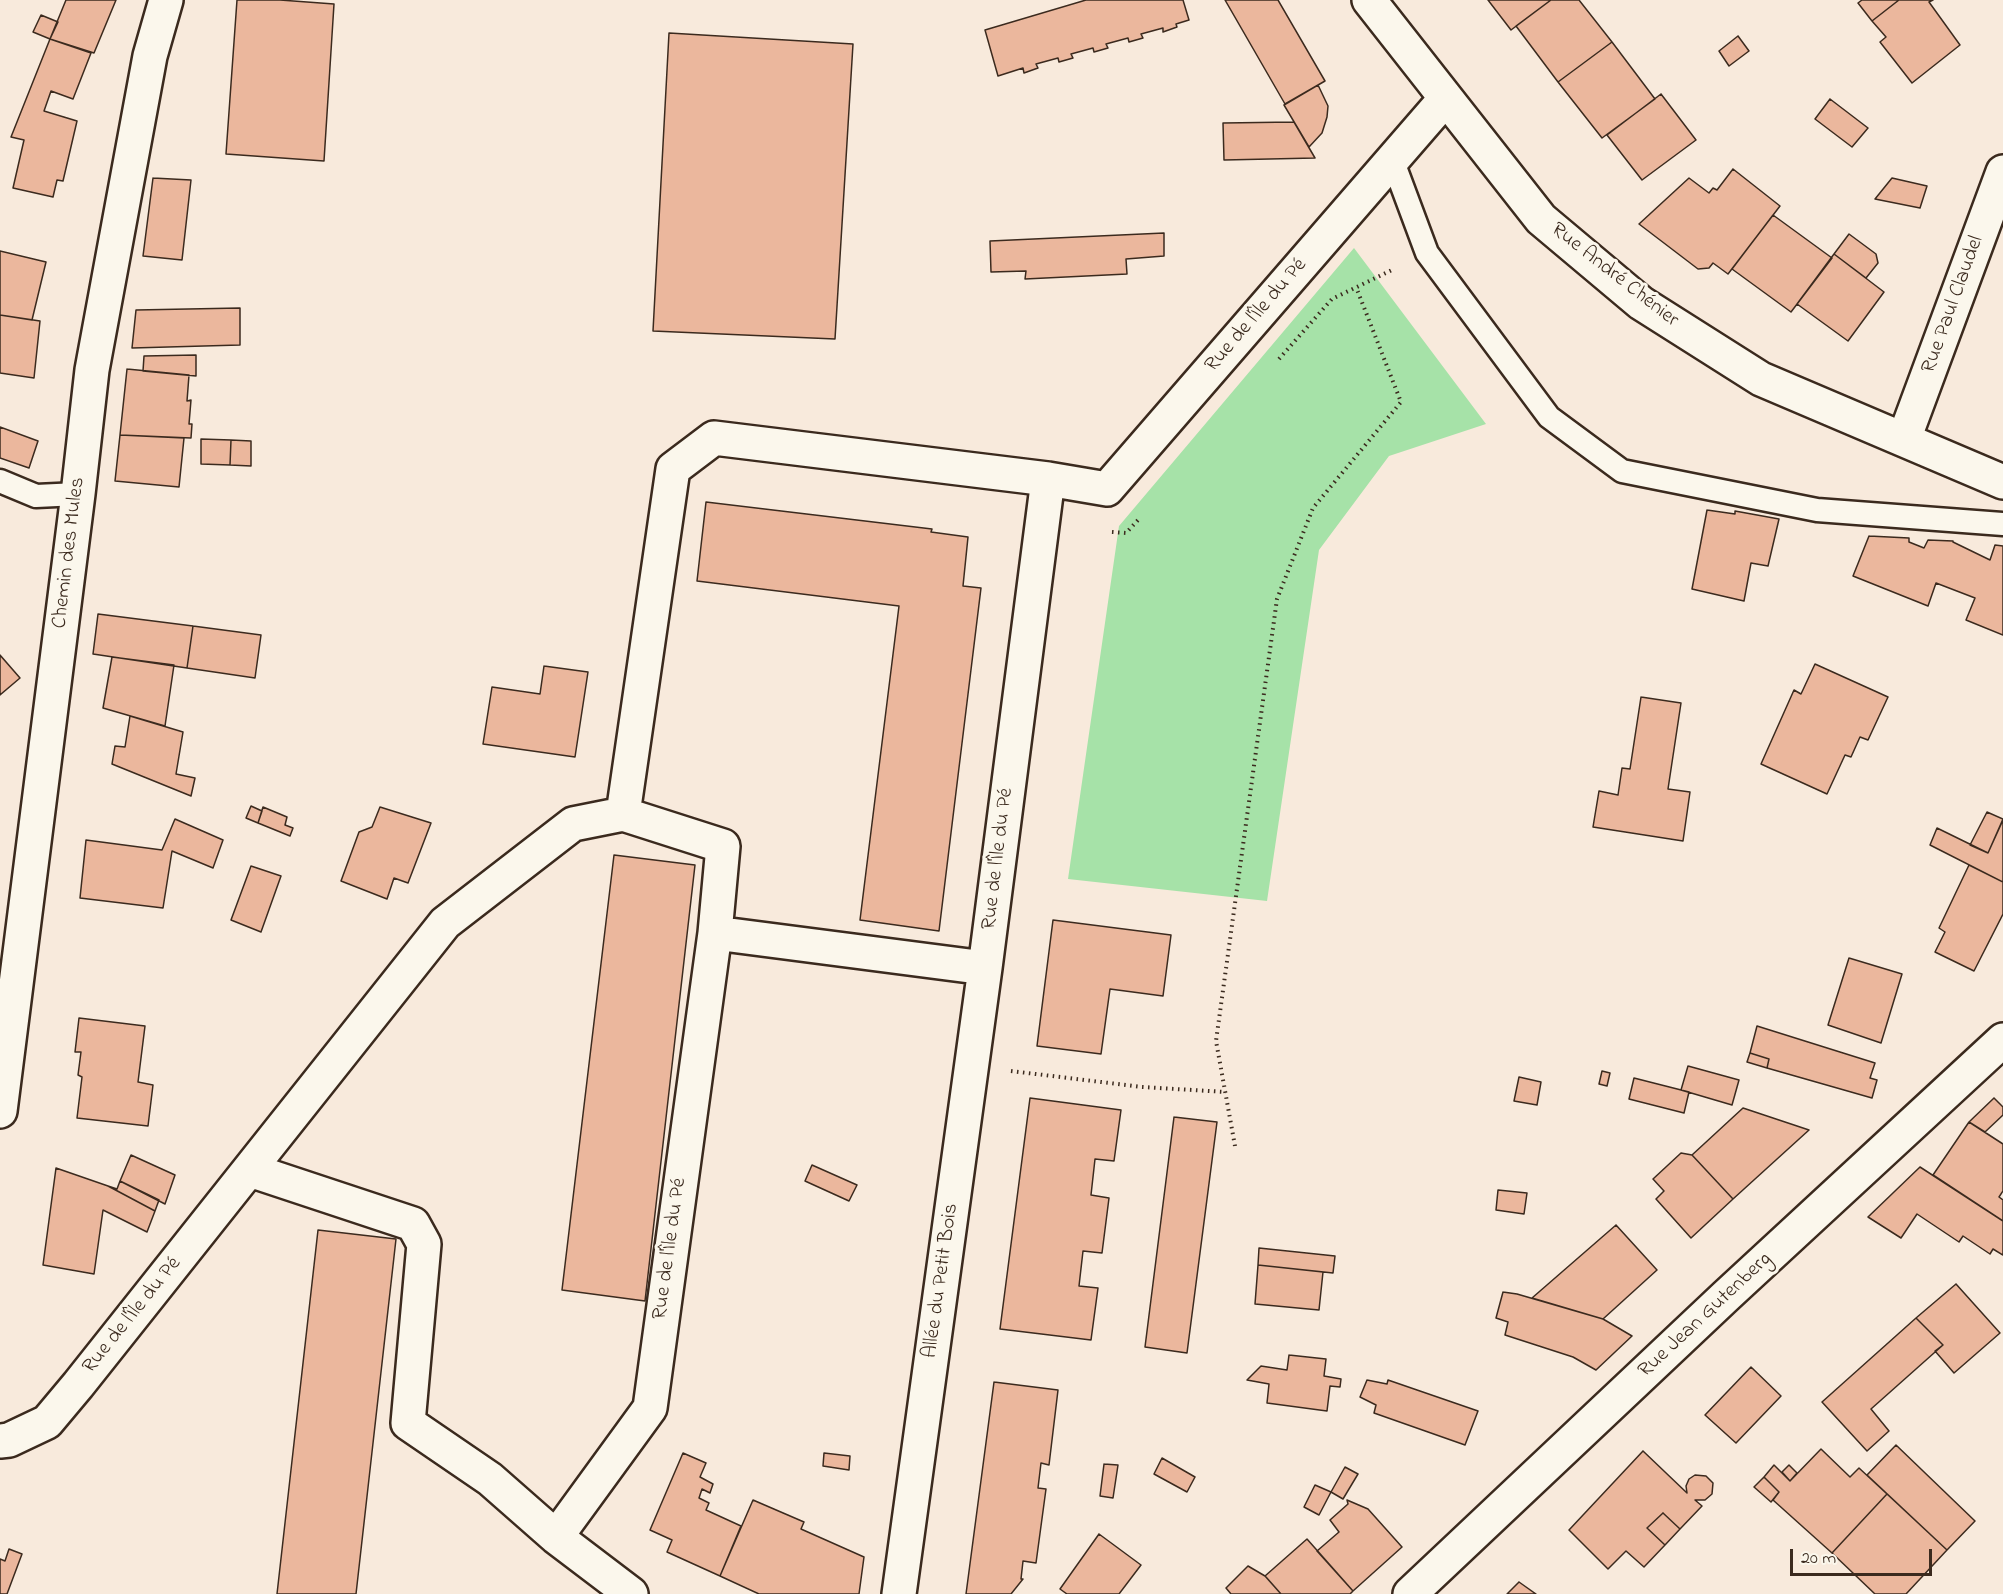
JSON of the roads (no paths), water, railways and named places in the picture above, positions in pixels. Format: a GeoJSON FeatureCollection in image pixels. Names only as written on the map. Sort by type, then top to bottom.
{"type":"FeatureCollection","features":[{"type":"Feature","properties":{"kind":"street","name":"Chemin des Mules"},"geometry":{"type":"LineString","coordinates":[[0,1111],[92,370],[150,56],[166,0]]}},
{"type":"Feature","properties":{"kind":"street","name":"Rue André Chénier"},"geometry":{"type":"LineString","coordinates":[[1369,0],[1541,219],[1641,303],[1761,379],[2003,482]]}},
{"type":"Feature","properties":{"kind":"street","name":"Rue de l'Île du Pé"},"geometry":{"type":"LineString","coordinates":[[623,814],[674,469],[714,438],[1048,478],[1107,489],[1446,98]]}},
{"type":"Feature","properties":{"kind":"street","name":"Rue Paul Claudel"},"geometry":{"type":"LineString","coordinates":[[1904,438],[2003,172]]}},
{"type":"Feature","properties":{"kind":"street","name":"Rue de l'Île du Pé"},"geometry":{"type":"LineString","coordinates":[[985,968],[1048,478]]}},
{"type":"Feature","properties":{"kind":"street","name":"Rue de l'Île du Pé"},"geometry":{"type":"LineString","coordinates":[[0,1441],[9,1440],[47,1422],[445,923],[573,824],[623,814],[723,846],[715,933],[650,1408],[556,1537]]}},
{"type":"Feature","properties":{"kind":"street"},"geometry":{"type":"LineString","coordinates":[[715,933],[985,968]]}},
{"type":"Feature","properties":{"kind":"street","name":"Allée du Petit Bois"},"geometry":{"type":"LineString","coordinates":[[899,1594],[985,968]]}},
{"type":"Feature","properties":{"kind":"street","name":"Rue Jean Gutenberg"},"geometry":{"type":"LineString","coordinates":[[1410,1594],[2003,1040]]}},
{"type":"Feature","properties":{"kind":"street"},"geometry":{"type":"LineString","coordinates":[[250,1170],[413,1224],[424,1244],[408,1423],[490,1479],[556,1537],[631,1594]]}},
{"type":"Feature","properties":{"kind":"lane"},"geometry":{"type":"LineString","coordinates":[[1392,159],[1427,253],[1549,417],[1622,471],[1817,510],[2003,524]]}},
{"type":"Feature","properties":{"kind":"lane"},"geometry":{"type":"LineString","coordinates":[[0,482],[36,496],[78,494]]}}]}
